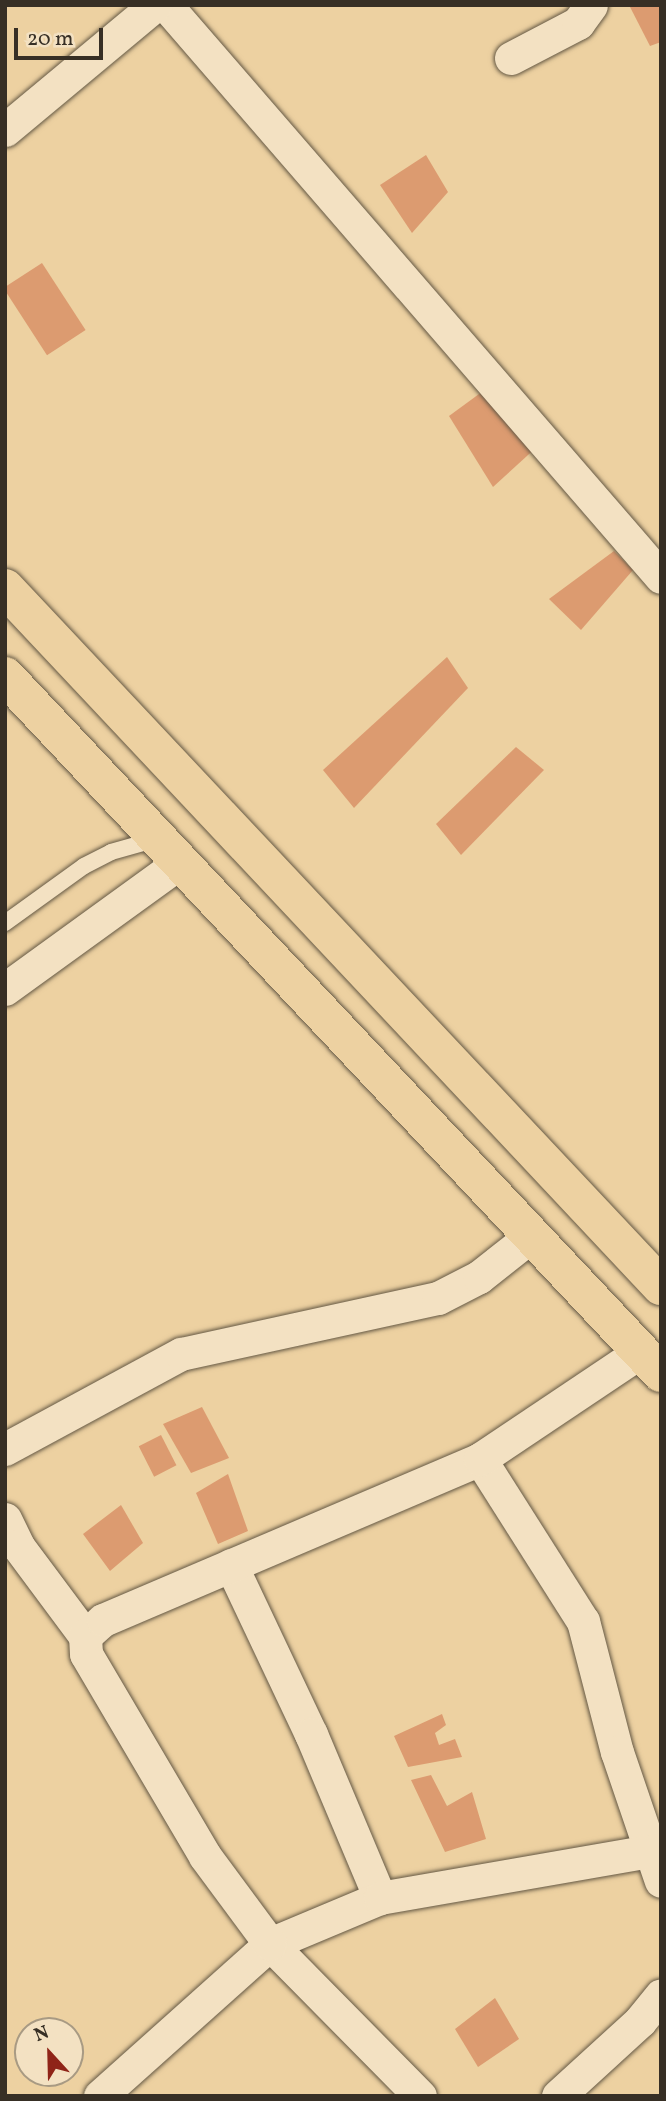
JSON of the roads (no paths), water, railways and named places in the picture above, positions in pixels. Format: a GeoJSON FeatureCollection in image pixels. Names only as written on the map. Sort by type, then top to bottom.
{"type":"FeatureCollection","features":[{"type":"Feature","properties":{"kind":"main road"},"geometry":{"type":"LineString","coordinates":[[5,588],[661,1286]]}},
{"type":"Feature","properties":{"kind":"main road"},"geometry":{"type":"LineString","coordinates":[[5,676],[651,1363]]}},
{"type":"Feature","properties":{"kind":"street"},"geometry":{"type":"LineString","coordinates":[[5,130],[155,5]]}},
{"type":"Feature","properties":{"kind":"street"},"geometry":{"type":"LineString","coordinates":[[166,5],[661,577]]}},
{"type":"Feature","properties":{"kind":"street"},"geometry":{"type":"LineString","coordinates":[[511,58],[578,23],[591,5]]}},
{"type":"Feature","properties":{"kind":"street"},"geometry":{"type":"LineString","coordinates":[[5,989],[168,851]]}},
{"type":"Feature","properties":{"kind":"street"},"geometry":{"type":"LineString","coordinates":[[5,1449],[181,1354],[438,1298],[479,1277],[531,1236]]}},
{"type":"Feature","properties":{"kind":"street"},"geometry":{"type":"LineString","coordinates":[[85,1636],[103,1620],[480,1459],[651,1363]]}},
{"type":"Feature","properties":{"kind":"street"},"geometry":{"type":"LineString","coordinates":[[100,2096],[270,1944],[380,1898],[657,1861],[612,1734],[583,1621],[480,1459]]}},
{"type":"Feature","properties":{"kind":"street"},"geometry":{"type":"LineString","coordinates":[[5,1519],[18,1546],[85,1636],[86,1654],[205,1856],[270,1944],[421,2096]]}},
{"type":"Feature","properties":{"kind":"street"},"geometry":{"type":"LineString","coordinates":[[231,1565],[380,1898]]}},
{"type":"Feature","properties":{"kind":"street"},"geometry":{"type":"LineString","coordinates":[[558,2096],[640,2021],[661,1995]]}},
{"type":"Feature","properties":{"kind":"lane"},"geometry":{"type":"LineString","coordinates":[[5,923],[84,866],[111,852],[168,851]]}}]}
